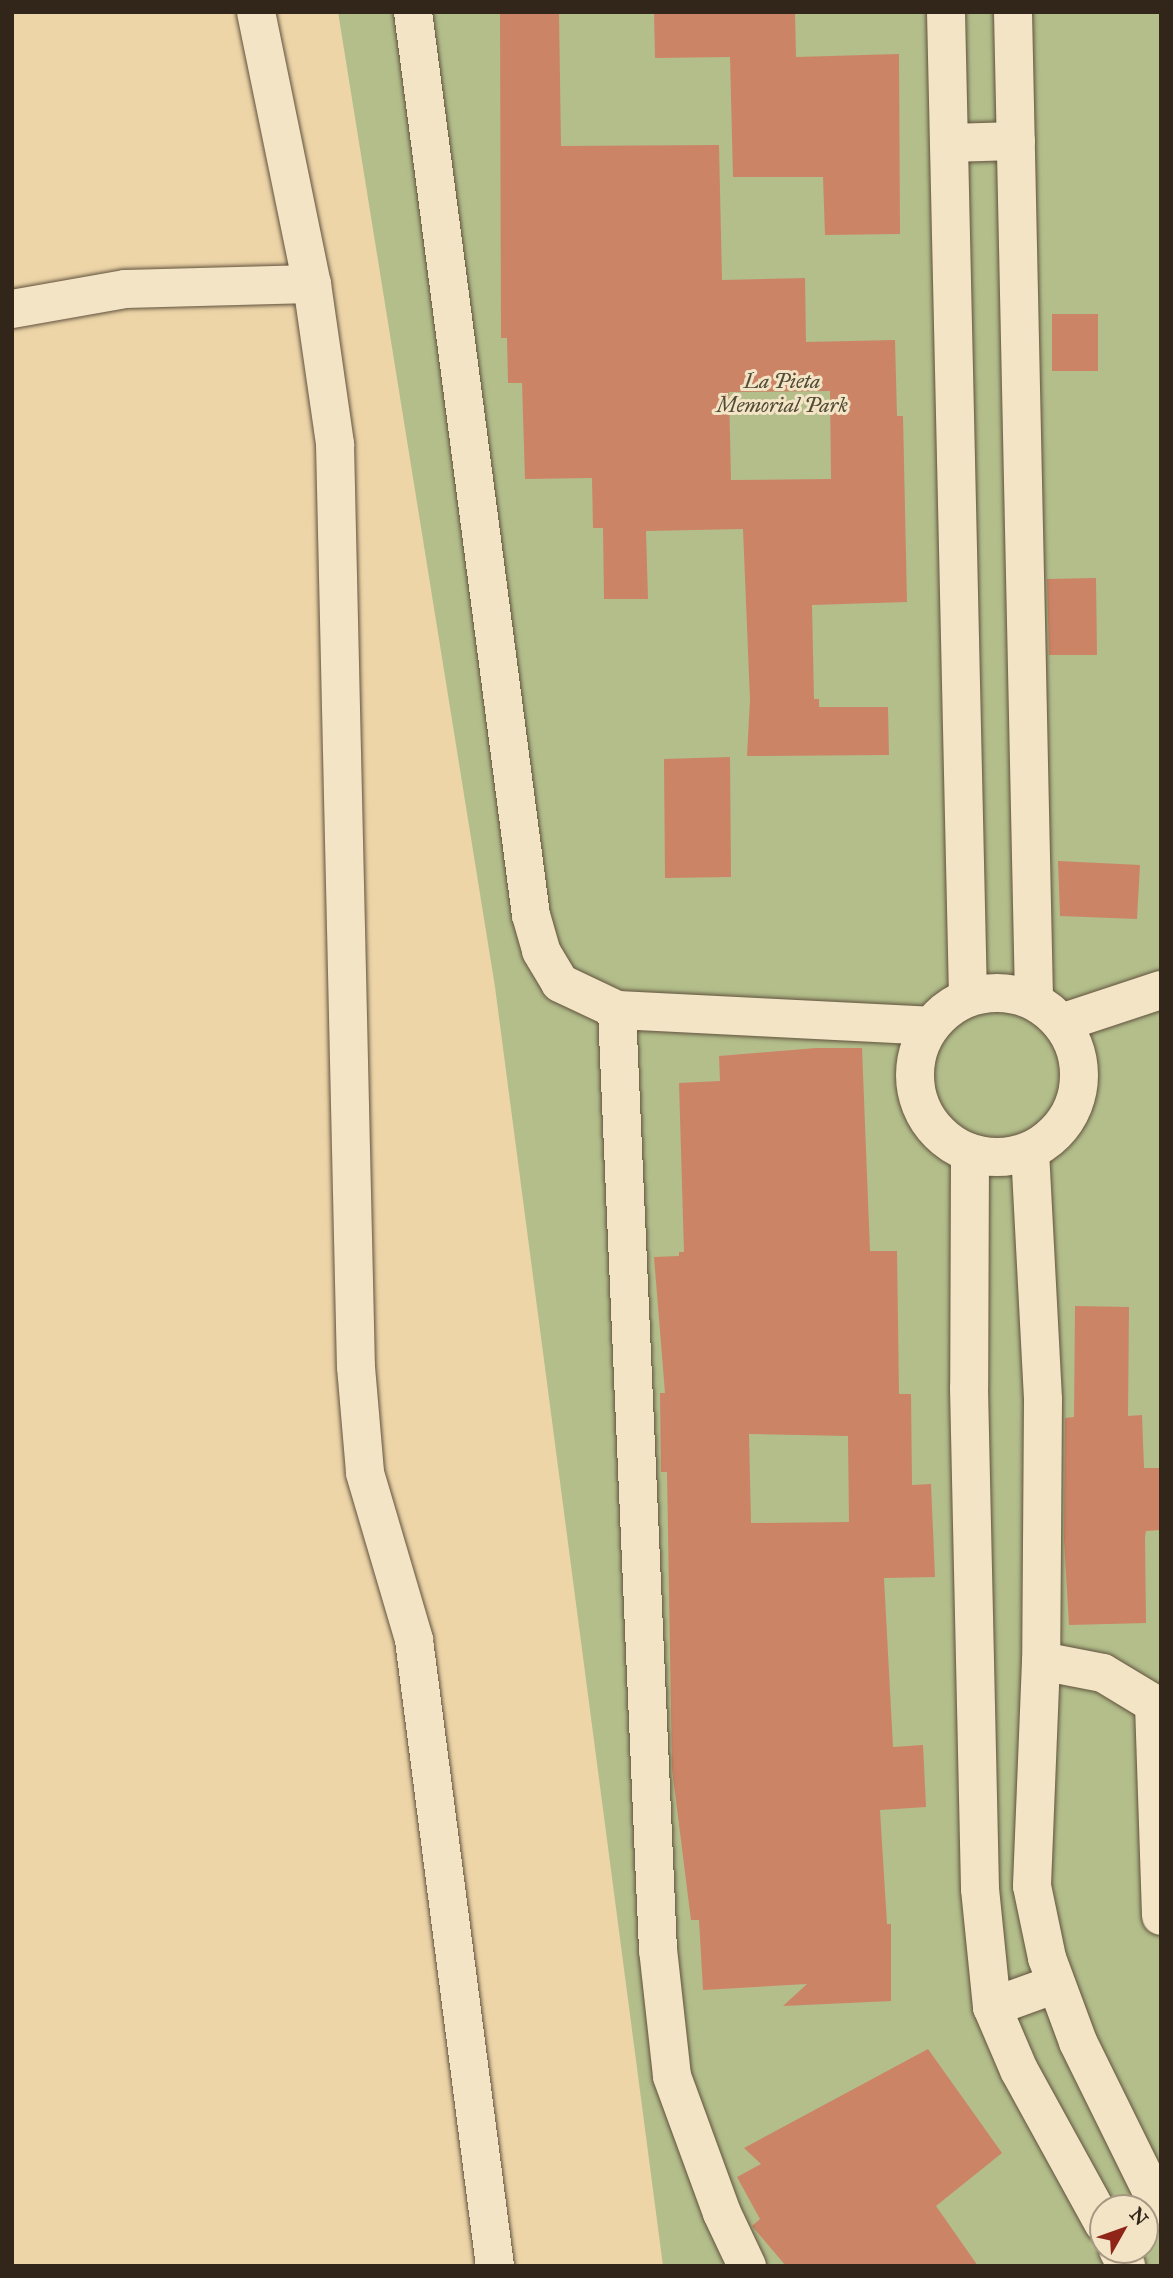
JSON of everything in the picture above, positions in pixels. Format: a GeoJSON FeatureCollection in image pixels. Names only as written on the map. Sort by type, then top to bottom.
{"type":"FeatureCollection","features":[{"type":"Feature","properties":{"kind":"street"},"geometry":{"type":"LineString","coordinates":[[256,12],[312,284],[335,444],[356,1367],[365,1473],[414,1640],[495,2266]]}},
{"type":"Feature","properties":{"kind":"street"},"geometry":{"type":"LineString","coordinates":[[413,12],[531,915],[541,951],[560,983],[617,1010],[931,1026]]}},
{"type":"Feature","properties":{"kind":"street"},"geometry":{"type":"LineString","coordinates":[[946,12],[968,996]]}},
{"type":"Feature","properties":{"kind":"street"},"geometry":{"type":"LineString","coordinates":[[1013,12],[1048,1012]]}},
{"type":"Feature","properties":{"kind":"street"},"geometry":{"type":"LineString","coordinates":[[949,142],[1016,141]]}},
{"type":"Feature","properties":{"kind":"street"},"geometry":{"type":"LineString","coordinates":[[12,309],[125,289],[312,284]]}},
{"type":"Feature","properties":{"kind":"street"},"geometry":{"type":"LineString","coordinates":[[1048,1012],[1161,990]]}},
{"type":"Feature","properties":{"kind":"street"},"geometry":{"type":"LineString","coordinates":[[1013,993],[1048,1012],[1074,1045],[1079,1069],[1077,1095],[1051,1138],[1030,1151],[1000,1157],[970,1153],[948,1141],[918,1099],[914,1073],[918,1048],[931,1026],[968,996],[1013,993]]}},
{"type":"Feature","properties":{"kind":"street"},"geometry":{"type":"LineString","coordinates":[[617,1010],[658,1950],[672,2076],[722,2213],[747,2266]]}},
{"type":"Feature","properties":{"kind":"street"},"geometry":{"type":"LineString","coordinates":[[1030,1151],[1043,1401],[1041,1661],[1032,1886],[1056,1984],[1078,2042],[1161,2211]]}},
{"type":"Feature","properties":{"kind":"street"},"geometry":{"type":"LineString","coordinates":[[970,1153],[969,1388],[980,1889],[992,2007],[1019,2070],[1089,2198]]}},
{"type":"Feature","properties":{"kind":"street"},"geometry":{"type":"LineString","coordinates":[[1041,1661],[1103,1672],[1158,1706],[1161,1916]]}},
{"type":"Feature","properties":{"kind":"street"},"geometry":{"type":"LineString","coordinates":[[992,2007],[1056,1984]]}},
{"type":"Feature","properties":{"kind":"green space","name":"La Pieta Memorial Park"},"geometry":{"type":"Polygon","coordinates":[[[338,12],[1161,12],[1161,2266],[663,2266],[495,987],[338,12]]]}},
{"type":"Feature","properties":{"kind":"building"},"geometry":{"type":"Polygon","coordinates":[[[654,12],[795,12],[796,57],[899,54],[900,234],[825,235],[823,177],[733,177],[730,57],[655,58],[654,12]]]}},
{"type":"Feature","properties":{"kind":"building"},"geometry":{"type":"Polygon","coordinates":[[[500,13],[559,13],[561,146],[719,145],[722,280],[805,278],[806,342],[895,340],[897,416],[903,416],[907,602],[812,605],[814,699],[819,699],[819,707],[888,707],[889,755],[747,756],[750,700],[743,529],[646,531],[648,599],[604,599],[603,528],[593,528],[592,478],[525,479],[522,383],[508,383],[507,338],[501,338],[500,13]],[[830,391],[729,392],[731,480],[831,479],[830,391]]]}},
{"type":"Feature","properties":{"kind":"building"},"geometry":{"type":"Polygon","coordinates":[[[1052,314],[1098,314],[1098,371],[1052,371],[1052,314]]]}},
{"type":"Feature","properties":{"kind":"building"},"geometry":{"type":"Polygon","coordinates":[[[1096,578],[1097,655],[1049,655],[1047,579],[1096,578]]]}},
{"type":"Feature","properties":{"kind":"building"},"geometry":{"type":"Polygon","coordinates":[[[730,757],[731,877],[665,878],[664,759],[730,757]]]}},
{"type":"Feature","properties":{"kind":"building"},"geometry":{"type":"Polygon","coordinates":[[[1058,861],[1140,865],[1137,919],[1060,916],[1058,861]]]}},
{"type":"Feature","properties":{"kind":"building"},"geometry":{"type":"Polygon","coordinates":[[[816,1048],[862,1048],[870,1251],[897,1251],[899,1394],[911,1394],[912,1485],[931,1484],[935,1577],[884,1578],[893,1747],[923,1745],[926,1807],[880,1810],[887,1924],[891,1924],[891,2001],[783,2006],[807,1984],[703,1990],[699,1920],[691,1920],[672,1769],[667,1472],[661,1472],[660,1393],[665,1393],[654,1257],[679,1256],[679,1252],[684,1252],[679,1083],[720,1081],[719,1056],[816,1048]],[[749,1434],[751,1523],[849,1522],[848,1436],[749,1434]]]}},
{"type":"Feature","properties":{"kind":"building"},"geometry":{"type":"Polygon","coordinates":[[[1075,1306],[1129,1307],[1128,1416],[1142,1415],[1144,1468],[1161,1468],[1161,1530],[1146,1531],[1145,1537],[1146,1623],[1069,1625],[1064,1539],[1065,1418],[1074,1417],[1075,1306]]]}},
{"type":"Feature","properties":{"kind":"building"},"geometry":{"type":"Polygon","coordinates":[[[928,2049],[1002,2153],[936,2206],[978,2266],[786,2266],[752,2226],[760,2219],[737,2177],[761,2164],[744,2148],[928,2049]]]}}]}
